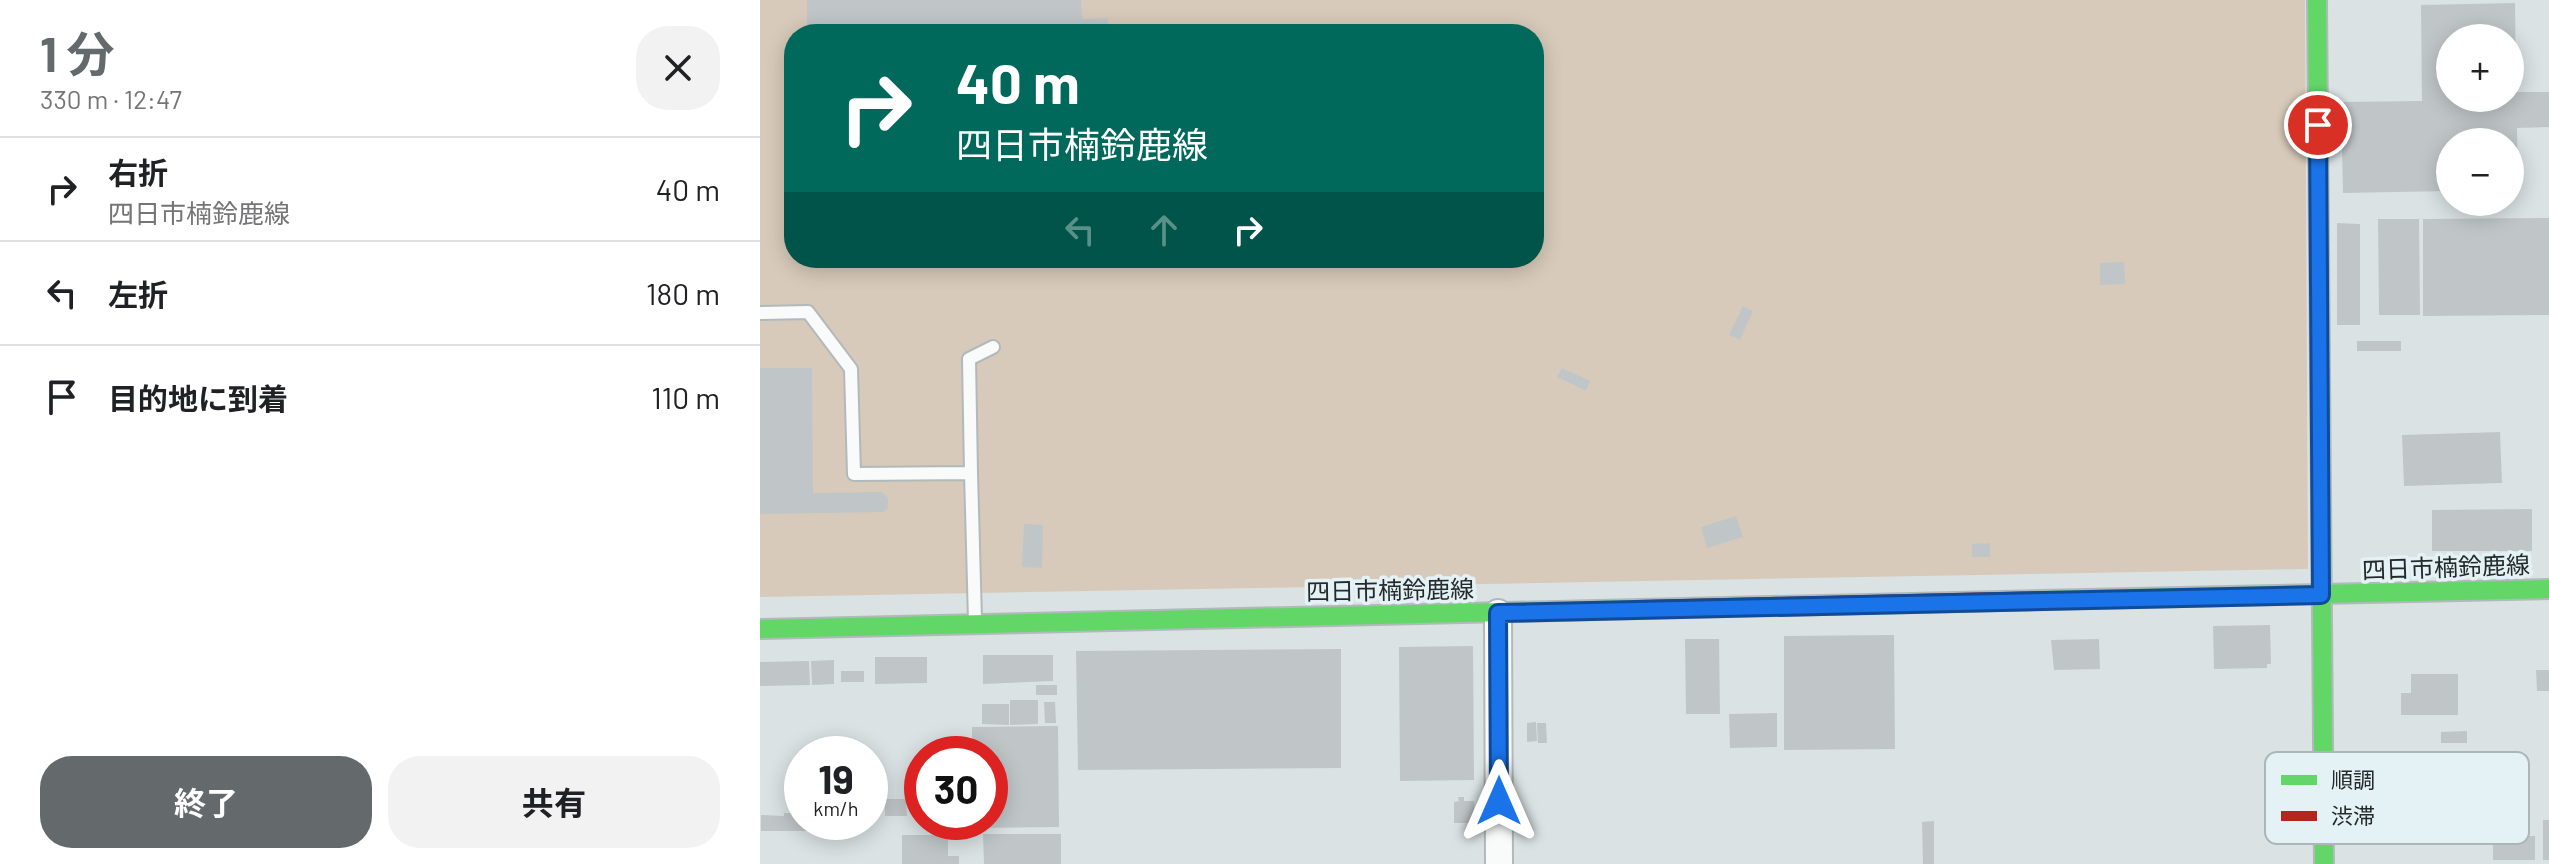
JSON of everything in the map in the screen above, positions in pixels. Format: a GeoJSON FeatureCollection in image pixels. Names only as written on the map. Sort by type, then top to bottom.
{"type":"FeatureCollection","features":[{"type":"Feature","properties":{"kind":"main road"},"geometry":{"type":"LineString","coordinates":[[2317,0],[2323,752]]}},
{"type":"Feature","properties":{"kind":"main road","name":"四日市楠鈴鹿線"},"geometry":{"type":"LineString","coordinates":[[760,629],[2549,589]]}},
{"type":"Feature","properties":{"kind":"main road"},"geometry":{"type":"LineString","coordinates":[[2324,844],[2324,864]]}},
{"type":"Feature","properties":{"kind":"street"},"geometry":{"type":"LineString","coordinates":[[1498,613],[1499,864]]}},
{"type":"Feature","properties":{"kind":"lane"},"geometry":{"type":"LineString","coordinates":[[760,313],[808,312],[851,369],[854,474],[971,473]]}},
{"type":"Feature","properties":{"kind":"lane"},"geometry":{"type":"LineString","coordinates":[[975,623],[969,359],[993,347]]}},
{"type":"Feature","properties":{"kind":"shaded area"},"geometry":{"type":"Polygon","coordinates":[[[760,0],[2305,0],[2308,569],[760,597],[760,0]]]}},
{"type":"Feature","properties":{"kind":"building"},"geometry":{"type":"Polygon","coordinates":[[[807,0],[1081,0],[1082,19],[1108,18],[1108,24],[807,24],[807,0]]]}},
{"type":"Feature","properties":{"kind":"building"},"geometry":{"type":"Polygon","coordinates":[[[2515,3],[2515,24],[2436,24],[2436,112],[2524,112],[2524,92],[2549,92],[2549,127],[2436,128],[2436,191],[2343,193],[2341,102],[2422,101],[2421,5],[2515,3]]]}},
{"type":"Feature","properties":{"kind":"building"},"geometry":{"type":"Polygon","coordinates":[[[2549,218],[2549,315],[2423,316],[2423,219],[2549,218]]]}},
{"type":"Feature","properties":{"kind":"building"},"geometry":{"type":"Polygon","coordinates":[[[2378,219],[2419,219],[2420,315],[2379,315],[2378,219]]]}},
{"type":"Feature","properties":{"kind":"building"},"geometry":{"type":"Polygon","coordinates":[[[2337,223],[2360,224],[2360,325],[2337,325],[2337,223]]]}},
{"type":"Feature","properties":{"kind":"building"},"geometry":{"type":"Polygon","coordinates":[[[2124,262],[2125,284],[2100,285],[2100,263],[2124,262]]]}},
{"type":"Feature","properties":{"kind":"building"},"geometry":{"type":"Polygon","coordinates":[[[1743,306],[1753,311],[1740,340],[1729,335],[1743,306]]]}},
{"type":"Feature","properties":{"kind":"building"},"geometry":{"type":"Polygon","coordinates":[[[2357,341],[2401,341],[2401,351],[2357,351],[2357,341]]]}},
{"type":"Feature","properties":{"kind":"building"},"geometry":{"type":"Polygon","coordinates":[[[760,368],[812,368],[813,493],[882,492],[888,498],[888,508],[883,512],[760,514],[760,368]]]}},
{"type":"Feature","properties":{"kind":"building"},"geometry":{"type":"Polygon","coordinates":[[[1562,368],[1590,381],[1586,391],[1557,377],[1562,368]]]}},
{"type":"Feature","properties":{"kind":"building"},"geometry":{"type":"Polygon","coordinates":[[[2500,432],[2502,483],[2404,486],[2402,435],[2500,432]]]}},
{"type":"Feature","properties":{"kind":"building"},"geometry":{"type":"Polygon","coordinates":[[[2532,509],[2532,551],[2432,551],[2432,510],[2532,509]]]}},
{"type":"Feature","properties":{"kind":"building"},"geometry":{"type":"Polygon","coordinates":[[[1736,516],[1743,537],[1707,548],[1701,527],[1736,516]]]}},
{"type":"Feature","properties":{"kind":"building"},"geometry":{"type":"Polygon","coordinates":[[[1024,524],[1043,525],[1042,568],[1022,567],[1024,524]]]}},
{"type":"Feature","properties":{"kind":"building"},"geometry":{"type":"Polygon","coordinates":[[[1990,543],[1990,557],[1972,557],[1972,544],[1990,543]]]}},
{"type":"Feature","properties":{"kind":"building"},"geometry":{"type":"Polygon","coordinates":[[[2270,625],[2271,664],[2267,664],[2267,668],[2214,669],[2213,626],[2270,625]]]}},
{"type":"Feature","properties":{"kind":"building"},"geometry":{"type":"Polygon","coordinates":[[[1894,635],[1895,749],[1784,750],[1784,636],[1894,635]]]}},
{"type":"Feature","properties":{"kind":"building"},"geometry":{"type":"Polygon","coordinates":[[[1685,639],[1719,639],[1720,714],[1686,714],[1685,639]]]}},
{"type":"Feature","properties":{"kind":"building"},"geometry":{"type":"Polygon","coordinates":[[[2099,639],[2100,669],[2054,670],[2051,640],[2099,639]]]}},
{"type":"Feature","properties":{"kind":"building"},"geometry":{"type":"Polygon","coordinates":[[[1473,646],[1474,780],[1400,781],[1399,647],[1473,646]]]}},
{"type":"Feature","properties":{"kind":"building"},"geometry":{"type":"Polygon","coordinates":[[[1341,649],[1341,768],[1078,770],[1076,651],[1341,649]]]}},
{"type":"Feature","properties":{"kind":"building"},"geometry":{"type":"Polygon","coordinates":[[[983,655],[1053,655],[1053,681],[983,684],[983,655]]]}},
{"type":"Feature","properties":{"kind":"building"},"geometry":{"type":"Polygon","coordinates":[[[875,657],[927,657],[927,683],[875,684],[875,657]]]}},
{"type":"Feature","properties":{"kind":"building"},"geometry":{"type":"Polygon","coordinates":[[[834,660],[834,684],[812,685],[811,661],[834,660]]]}},
{"type":"Feature","properties":{"kind":"building"},"geometry":{"type":"Polygon","coordinates":[[[809,661],[810,685],[760,686],[760,662],[809,661]]]}},
{"type":"Feature","properties":{"kind":"building"},"geometry":{"type":"Polygon","coordinates":[[[2536,670],[2549,670],[2549,691],[2537,691],[2536,670]]]}},
{"type":"Feature","properties":{"kind":"building"},"geometry":{"type":"Polygon","coordinates":[[[841,671],[864,671],[864,682],[841,682],[841,671]]]}},
{"type":"Feature","properties":{"kind":"building"},"geometry":{"type":"Polygon","coordinates":[[[2411,674],[2458,674],[2458,715],[2401,715],[2401,693],[2411,693],[2411,674]]]}},
{"type":"Feature","properties":{"kind":"building"},"geometry":{"type":"Polygon","coordinates":[[[1036,685],[1057,685],[1057,695],[1036,695],[1036,685]]]}},
{"type":"Feature","properties":{"kind":"building"},"geometry":{"type":"Polygon","coordinates":[[[1010,700],[1038,700],[1038,724],[1010,725],[1010,700]]]}},
{"type":"Feature","properties":{"kind":"building"},"geometry":{"type":"Polygon","coordinates":[[[1044,702],[1055,702],[1056,723],[1045,723],[1044,702]]]}},
{"type":"Feature","properties":{"kind":"building"},"geometry":{"type":"Polygon","coordinates":[[[982,704],[1009,704],[1009,725],[982,724],[982,704]]]}},
{"type":"Feature","properties":{"kind":"building"},"geometry":{"type":"Polygon","coordinates":[[[1777,713],[1777,747],[1730,748],[1729,714],[1777,713]]]}},
{"type":"Feature","properties":{"kind":"building"},"geometry":{"type":"Polygon","coordinates":[[[1536,722],[1537,741],[1527,742],[1527,723],[1536,722]]]}},
{"type":"Feature","properties":{"kind":"building"},"geometry":{"type":"Polygon","coordinates":[[[1537,723],[1546,723],[1547,743],[1538,743],[1537,723]]]}},
{"type":"Feature","properties":{"kind":"building"},"geometry":{"type":"Polygon","coordinates":[[[1058,726],[1059,827],[1008,828],[1008,736],[972,736],[972,727],[1058,726]]]}},
{"type":"Feature","properties":{"kind":"building"},"geometry":{"type":"Polygon","coordinates":[[[2467,731],[2467,743],[2441,743],[2441,732],[2467,731]]]}},
{"type":"Feature","properties":{"kind":"building"},"geometry":{"type":"Polygon","coordinates":[[[1458,797],[1464,797],[1464,801],[1474,801],[1474,823],[1454,823],[1454,802],[1459,801],[1458,797]]]}},
{"type":"Feature","properties":{"kind":"building"},"geometry":{"type":"Polygon","coordinates":[[[888,799],[904,799],[904,816],[888,816],[888,799]]]}},
{"type":"Feature","properties":{"kind":"building"},"geometry":{"type":"Polygon","coordinates":[[[761,815],[784,816],[784,831],[761,831],[761,815]]]}},
{"type":"Feature","properties":{"kind":"building"},"geometry":{"type":"Polygon","coordinates":[[[2543,820],[2549,820],[2549,860],[2543,860],[2543,820]]]}},
{"type":"Feature","properties":{"kind":"building"},"geometry":{"type":"Polygon","coordinates":[[[1934,821],[1934,864],[1923,864],[1922,822],[1934,821]]]}},
{"type":"Feature","properties":{"kind":"building"},"geometry":{"type":"Polygon","coordinates":[[[1008,834],[1061,834],[1061,864],[984,864],[983,840],[1008,840],[1008,834]]]}},
{"type":"Feature","properties":{"kind":"building"},"geometry":{"type":"Polygon","coordinates":[[[902,835],[904,840],[948,840],[948,856],[959,856],[959,864],[902,864],[902,835]]]}},
{"type":"Feature","properties":{"kind":"building"},"geometry":{"type":"Polygon","coordinates":[[[2529,836],[2535,836],[2535,860],[2493,860],[2493,844],[2529,844],[2529,836]]]}},
{"type":"Feature","properties":{"kind":"traffic: fast"},"geometry":{"type":"LineString","coordinates":[[2317,0],[2323,752]]}},
{"type":"Feature","properties":{"kind":"traffic: fast"},"geometry":{"type":"LineString","coordinates":[[2040,600],[2549,589]]}},
{"type":"Feature","properties":{"kind":"traffic: fast"},"geometry":{"type":"LineString","coordinates":[[760,629],[1640,609]]}},
{"type":"Feature","properties":{"kind":"traffic: fast"},"geometry":{"type":"LineString","coordinates":[[2324,844],[2324,864]]}},
{"type":"Feature","properties":{"kind":"traffic: jam"},"geometry":{"type":"LineString","coordinates":[[1640,609],[2040,600]]}},
{"type":"Feature","properties":{"kind":"route"},"geometry":{"type":"LineString","coordinates":[[1499,801],[1498,613],[2321,595],[2318,125]]}}]}
